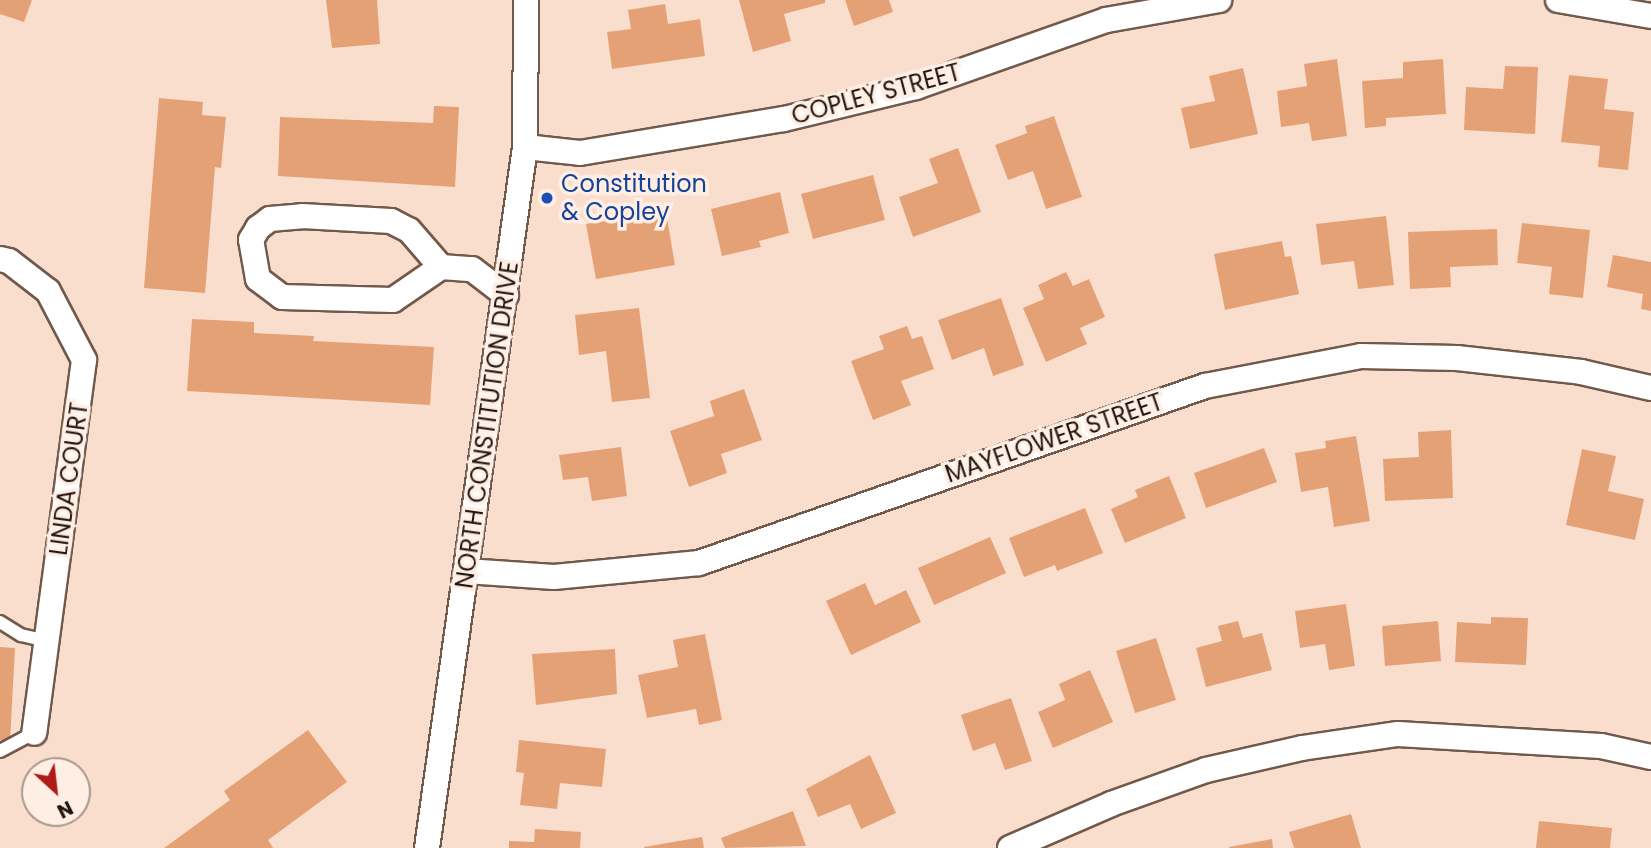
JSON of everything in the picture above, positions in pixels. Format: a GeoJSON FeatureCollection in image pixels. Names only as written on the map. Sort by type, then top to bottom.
{"type":"FeatureCollection","features":[{"type":"Feature","properties":{"kind":"street","name":"NORTH CONSTITUTION DRIVE"},"geometry":{"type":"LineString","coordinates":[[427,848],[525,147],[526,0]]}},
{"type":"Feature","properties":{"kind":"street","name":"COPLEY STREET"},"geometry":{"type":"LineString","coordinates":[[525,147],[580,152],[784,118],[916,87],[1106,20],[1219,0]]}},
{"type":"Feature","properties":{"kind":"street"},"geometry":{"type":"LineString","coordinates":[[1558,0],[1651,16]]}},
{"type":"Feature","properties":{"kind":"street"},"geometry":{"type":"LineString","coordinates":[[441,267],[409,230],[391,221],[302,216],[270,219],[258,228],[251,240],[258,279],[282,297],[393,300],[441,267],[472,269],[506,295]]}},
{"type":"Feature","properties":{"kind":"street","name":"LINDA COURT"},"geometry":{"type":"LineString","coordinates":[[0,259],[9,261],[48,291],[84,360],[34,733]]}},
{"type":"Feature","properties":{"kind":"street","name":"MAYFLOWER STREET"},"geometry":{"type":"LineString","coordinates":[[466,571],[554,577],[699,563],[1205,386],[1361,356],[1457,358],[1581,372],[1651,388]]}},
{"type":"Feature","properties":{"kind":"street"},"geometry":{"type":"LineString","coordinates":[[1010,848],[1111,804],[1206,770],[1302,748],[1384,736],[1511,738],[1601,746],[1651,757]]}},
{"type":"Feature","properties":{"kind":"lane"},"geometry":{"type":"LineString","coordinates":[[0,622],[21,635],[46,641]]}},
{"type":"Feature","properties":{"kind":"lane"},"geometry":{"type":"LineString","coordinates":[[0,751],[34,733]]}},
{"type":"Feature","properties":{"kind":"building"},"geometry":{"type":"Polygon","coordinates":[[[0,0],[32,0],[24,22],[0,14],[0,0]]]}},
{"type":"Feature","properties":{"kind":"building"},"geometry":{"type":"Polygon","coordinates":[[[326,0],[377,0],[380,44],[332,48],[326,0]]]}},
{"type":"Feature","properties":{"kind":"building"},"geometry":{"type":"Polygon","coordinates":[[[739,0],[825,0],[825,3],[784,14],[791,41],[753,52],[739,0]]]}},
{"type":"Feature","properties":{"kind":"building"},"geometry":{"type":"Polygon","coordinates":[[[845,0],[889,0],[893,12],[854,26],[845,0]]]}},
{"type":"Feature","properties":{"kind":"building"},"geometry":{"type":"Polygon","coordinates":[[[665,4],[668,24],[700,19],[705,56],[612,69],[607,32],[631,29],[628,10],[665,4]]]}},
{"type":"Feature","properties":{"kind":"building"},"geometry":{"type":"Polygon","coordinates":[[[1337,59],[1347,136],[1312,141],[1309,123],[1281,127],[1277,91],[1307,86],[1304,64],[1337,59]]]}},
{"type":"Feature","properties":{"kind":"building"},"geometry":{"type":"Polygon","coordinates":[[[1443,59],[1446,114],[1386,118],[1386,126],[1365,128],[1362,81],[1403,78],[1403,62],[1443,59]]]}},
{"type":"Feature","properties":{"kind":"building"},"geometry":{"type":"Polygon","coordinates":[[[1505,66],[1538,67],[1535,134],[1464,130],[1466,87],[1503,89],[1505,66]]]}},
{"type":"Feature","properties":{"kind":"building"},"geometry":{"type":"Polygon","coordinates":[[[1243,68],[1258,134],[1190,149],[1181,108],[1215,101],[1209,76],[1243,68]]]}},
{"type":"Feature","properties":{"kind":"building"},"geometry":{"type":"Polygon","coordinates":[[[1569,75],[1608,79],[1604,109],[1634,112],[1628,170],[1598,167],[1600,146],[1561,142],[1569,75]]]}},
{"type":"Feature","properties":{"kind":"building"},"geometry":{"type":"Polygon","coordinates":[[[159,98],[203,102],[202,115],[226,117],[221,168],[215,167],[205,293],[144,288],[159,98]]]}},
{"type":"Feature","properties":{"kind":"building"},"geometry":{"type":"Polygon","coordinates":[[[434,106],[459,107],[455,187],[278,176],[280,117],[433,123],[434,106]]]}},
{"type":"Feature","properties":{"kind":"building"},"geometry":{"type":"Polygon","coordinates":[[[1054,116],[1082,197],[1046,209],[1033,171],[1008,180],[995,145],[1027,133],[1025,126],[1054,116]]]}},
{"type":"Feature","properties":{"kind":"building"},"geometry":{"type":"Polygon","coordinates":[[[958,148],[981,212],[913,237],[899,197],[938,183],[929,159],[958,148]]]}},
{"type":"Feature","properties":{"kind":"building"},"geometry":{"type":"Polygon","coordinates":[[[873,175],[885,220],[813,239],[801,194],[873,175]]]}},
{"type":"Feature","properties":{"kind":"building"},"geometry":{"type":"Polygon","coordinates":[[[780,192],[789,233],[759,241],[761,247],[722,256],[711,209],[780,192]]]}},
{"type":"Feature","properties":{"kind":"building"},"geometry":{"type":"Polygon","coordinates":[[[666,212],[675,265],[596,279],[586,224],[666,212]]]}},
{"type":"Feature","properties":{"kind":"building"},"geometry":{"type":"Polygon","coordinates":[[[1386,216],[1394,285],[1358,289],[1354,261],[1321,265],[1316,224],[1386,216]]]}},
{"type":"Feature","properties":{"kind":"building"},"geometry":{"type":"Polygon","coordinates":[[[1522,223],[1590,230],[1583,298],[1549,294],[1552,267],[1517,263],[1522,223]]]}},
{"type":"Feature","properties":{"kind":"building"},"geometry":{"type":"Polygon","coordinates":[[[1497,229],[1498,265],[1450,267],[1451,287],[1410,289],[1408,232],[1497,229]]]}},
{"type":"Feature","properties":{"kind":"building"},"geometry":{"type":"Polygon","coordinates":[[[1282,241],[1285,257],[1291,256],[1299,294],[1225,310],[1214,254],[1282,241]]]}},
{"type":"Feature","properties":{"kind":"building"},"geometry":{"type":"Polygon","coordinates":[[[1613,255],[1651,262],[1651,311],[1641,309],[1643,294],[1607,287],[1613,255]]]}},
{"type":"Feature","properties":{"kind":"building"},"geometry":{"type":"Polygon","coordinates":[[[1066,272],[1073,286],[1089,279],[1105,317],[1080,328],[1087,344],[1046,362],[1023,308],[1044,299],[1038,285],[1066,272]]]}},
{"type":"Feature","properties":{"kind":"building"},"geometry":{"type":"Polygon","coordinates":[[[1001,298],[1024,365],[993,376],[984,348],[952,360],[938,320],[1001,298]]]}},
{"type":"Feature","properties":{"kind":"building"},"geometry":{"type":"Polygon","coordinates":[[[639,308],[650,398],[612,402],[606,351],[579,355],[575,315],[639,308]]]}},
{"type":"Feature","properties":{"kind":"building"},"geometry":{"type":"Polygon","coordinates":[[[192,319],[254,322],[254,333],[314,336],[313,341],[434,347],[430,405],[187,391],[192,319]]]}},
{"type":"Feature","properties":{"kind":"building"},"geometry":{"type":"Polygon","coordinates":[[[907,326],[912,339],[922,336],[934,369],[901,381],[911,405],[873,420],[851,361],[884,349],[879,336],[907,326]]]}},
{"type":"Feature","properties":{"kind":"building"},"geometry":{"type":"Polygon","coordinates":[[[744,389],[762,440],[721,454],[727,473],[689,487],[670,431],[714,416],[710,401],[744,389]]]}},
{"type":"Feature","properties":{"kind":"building"},"geometry":{"type":"Polygon","coordinates":[[[1451,430],[1453,498],[1385,501],[1383,459],[1419,457],[1418,432],[1451,430]]]}},
{"type":"Feature","properties":{"kind":"building"},"geometry":{"type":"Polygon","coordinates":[[[1356,436],[1370,521],[1334,527],[1328,487],[1301,492],[1295,453],[1326,448],[1325,441],[1356,436]]]}},
{"type":"Feature","properties":{"kind":"building"},"geometry":{"type":"Polygon","coordinates":[[[621,447],[627,496],[592,501],[588,477],[563,480],[559,455],[621,447]]]}},
{"type":"Feature","properties":{"kind":"building"},"geometry":{"type":"Polygon","coordinates":[[[1264,448],[1277,482],[1206,508],[1194,473],[1264,448]]]}},
{"type":"Feature","properties":{"kind":"building"},"geometry":{"type":"Polygon","coordinates":[[[1582,449],[1616,456],[1608,491],[1644,499],[1635,540],[1566,525],[1582,449]]]}},
{"type":"Feature","properties":{"kind":"building"},"geometry":{"type":"Polygon","coordinates":[[[1169,476],[1186,518],[1125,543],[1111,509],[1138,497],[1135,490],[1169,476]]]}},
{"type":"Feature","properties":{"kind":"building"},"geometry":{"type":"Polygon","coordinates":[[[1085,508],[1103,553],[1057,571],[1055,565],[1024,577],[1009,538],[1085,508]]]}},
{"type":"Feature","properties":{"kind":"building"},"geometry":{"type":"Polygon","coordinates":[[[990,537],[1006,573],[934,605],[918,568],[990,537]]]}},
{"type":"Feature","properties":{"kind":"building"},"geometry":{"type":"Polygon","coordinates":[[[865,583],[875,605],[906,590],[921,622],[851,655],[826,601],[865,583]]]}},
{"type":"Feature","properties":{"kind":"building"},"geometry":{"type":"Polygon","coordinates":[[[1346,604],[1355,666],[1329,670],[1325,644],[1300,648],[1295,611],[1346,604]]]}},
{"type":"Feature","properties":{"kind":"building"},"geometry":{"type":"Polygon","coordinates":[[[1491,617],[1528,618],[1526,665],[1455,662],[1457,622],[1491,624],[1491,617]]]}},
{"type":"Feature","properties":{"kind":"building"},"geometry":{"type":"Polygon","coordinates":[[[1238,621],[1243,638],[1262,633],[1272,670],[1206,687],[1196,648],[1222,641],[1218,626],[1238,621]]]}},
{"type":"Feature","properties":{"kind":"building"},"geometry":{"type":"Polygon","coordinates":[[[1438,621],[1441,661],[1385,666],[1382,626],[1438,621]]]}},
{"type":"Feature","properties":{"kind":"building"},"geometry":{"type":"Polygon","coordinates":[[[705,634],[722,720],[699,725],[696,709],[647,718],[638,675],[678,667],[673,640],[705,634]]]}},
{"type":"Feature","properties":{"kind":"building"},"geometry":{"type":"Polygon","coordinates":[[[1156,638],[1176,700],[1135,713],[1116,651],[1156,638]]]}},
{"type":"Feature","properties":{"kind":"building"},"geometry":{"type":"Polygon","coordinates":[[[0,647],[15,648],[10,741],[0,740],[0,647]]]}},
{"type":"Feature","properties":{"kind":"building"},"geometry":{"type":"Polygon","coordinates":[[[615,649],[617,694],[536,705],[532,654],[615,649]]]}},
{"type":"Feature","properties":{"kind":"building"},"geometry":{"type":"Polygon","coordinates":[[[1090,670],[1113,722],[1053,748],[1038,712],[1065,700],[1059,684],[1090,670]]]}},
{"type":"Feature","properties":{"kind":"building"},"geometry":{"type":"Polygon","coordinates":[[[1011,698],[1032,761],[1005,770],[995,743],[973,751],[961,715],[1011,698]]]}},
{"type":"Feature","properties":{"kind":"building"},"geometry":{"type":"Polygon","coordinates":[[[308,730],[347,782],[268,840],[273,848],[164,848],[230,800],[224,791],[308,730]]]}},
{"type":"Feature","properties":{"kind":"building"},"geometry":{"type":"Polygon","coordinates":[[[519,740],[606,749],[602,787],[560,783],[557,809],[520,805],[524,773],[516,772],[519,740]]]}},
{"type":"Feature","properties":{"kind":"building"},"geometry":{"type":"Polygon","coordinates":[[[870,755],[896,813],[861,829],[850,804],[818,817],[806,789],[870,755]]]}},
{"type":"Feature","properties":{"kind":"building"},"geometry":{"type":"Polygon","coordinates":[[[793,811],[806,846],[725,848],[721,838],[793,811]]]}},
{"type":"Feature","properties":{"kind":"building"},"geometry":{"type":"Polygon","coordinates":[[[1351,814],[1361,848],[1294,848],[1289,832],[1351,814]]]}},
{"type":"Feature","properties":{"kind":"building"},"geometry":{"type":"Polygon","coordinates":[[[1539,821],[1612,828],[1610,848],[1536,848],[1539,821]]]}},
{"type":"Feature","properties":{"kind":"building"},"geometry":{"type":"Polygon","coordinates":[[[535,829],[581,832],[580,848],[509,848],[509,841],[534,842],[535,829]]]}},
{"type":"Feature","properties":{"kind":"building"},"geometry":{"type":"Polygon","coordinates":[[[702,837],[704,848],[644,848],[644,847],[702,837]]]}},
{"type":"Feature","properties":{"kind":"building"},"geometry":{"type":"Polygon","coordinates":[[[1272,839],[1273,848],[1229,848],[1229,847],[1272,839]]]}},
{"type":"Feature","properties":{"kind":"place","name":"Constitution & Copley"},"geometry":{"type":"Point","coordinates":[547,198]}}]}
